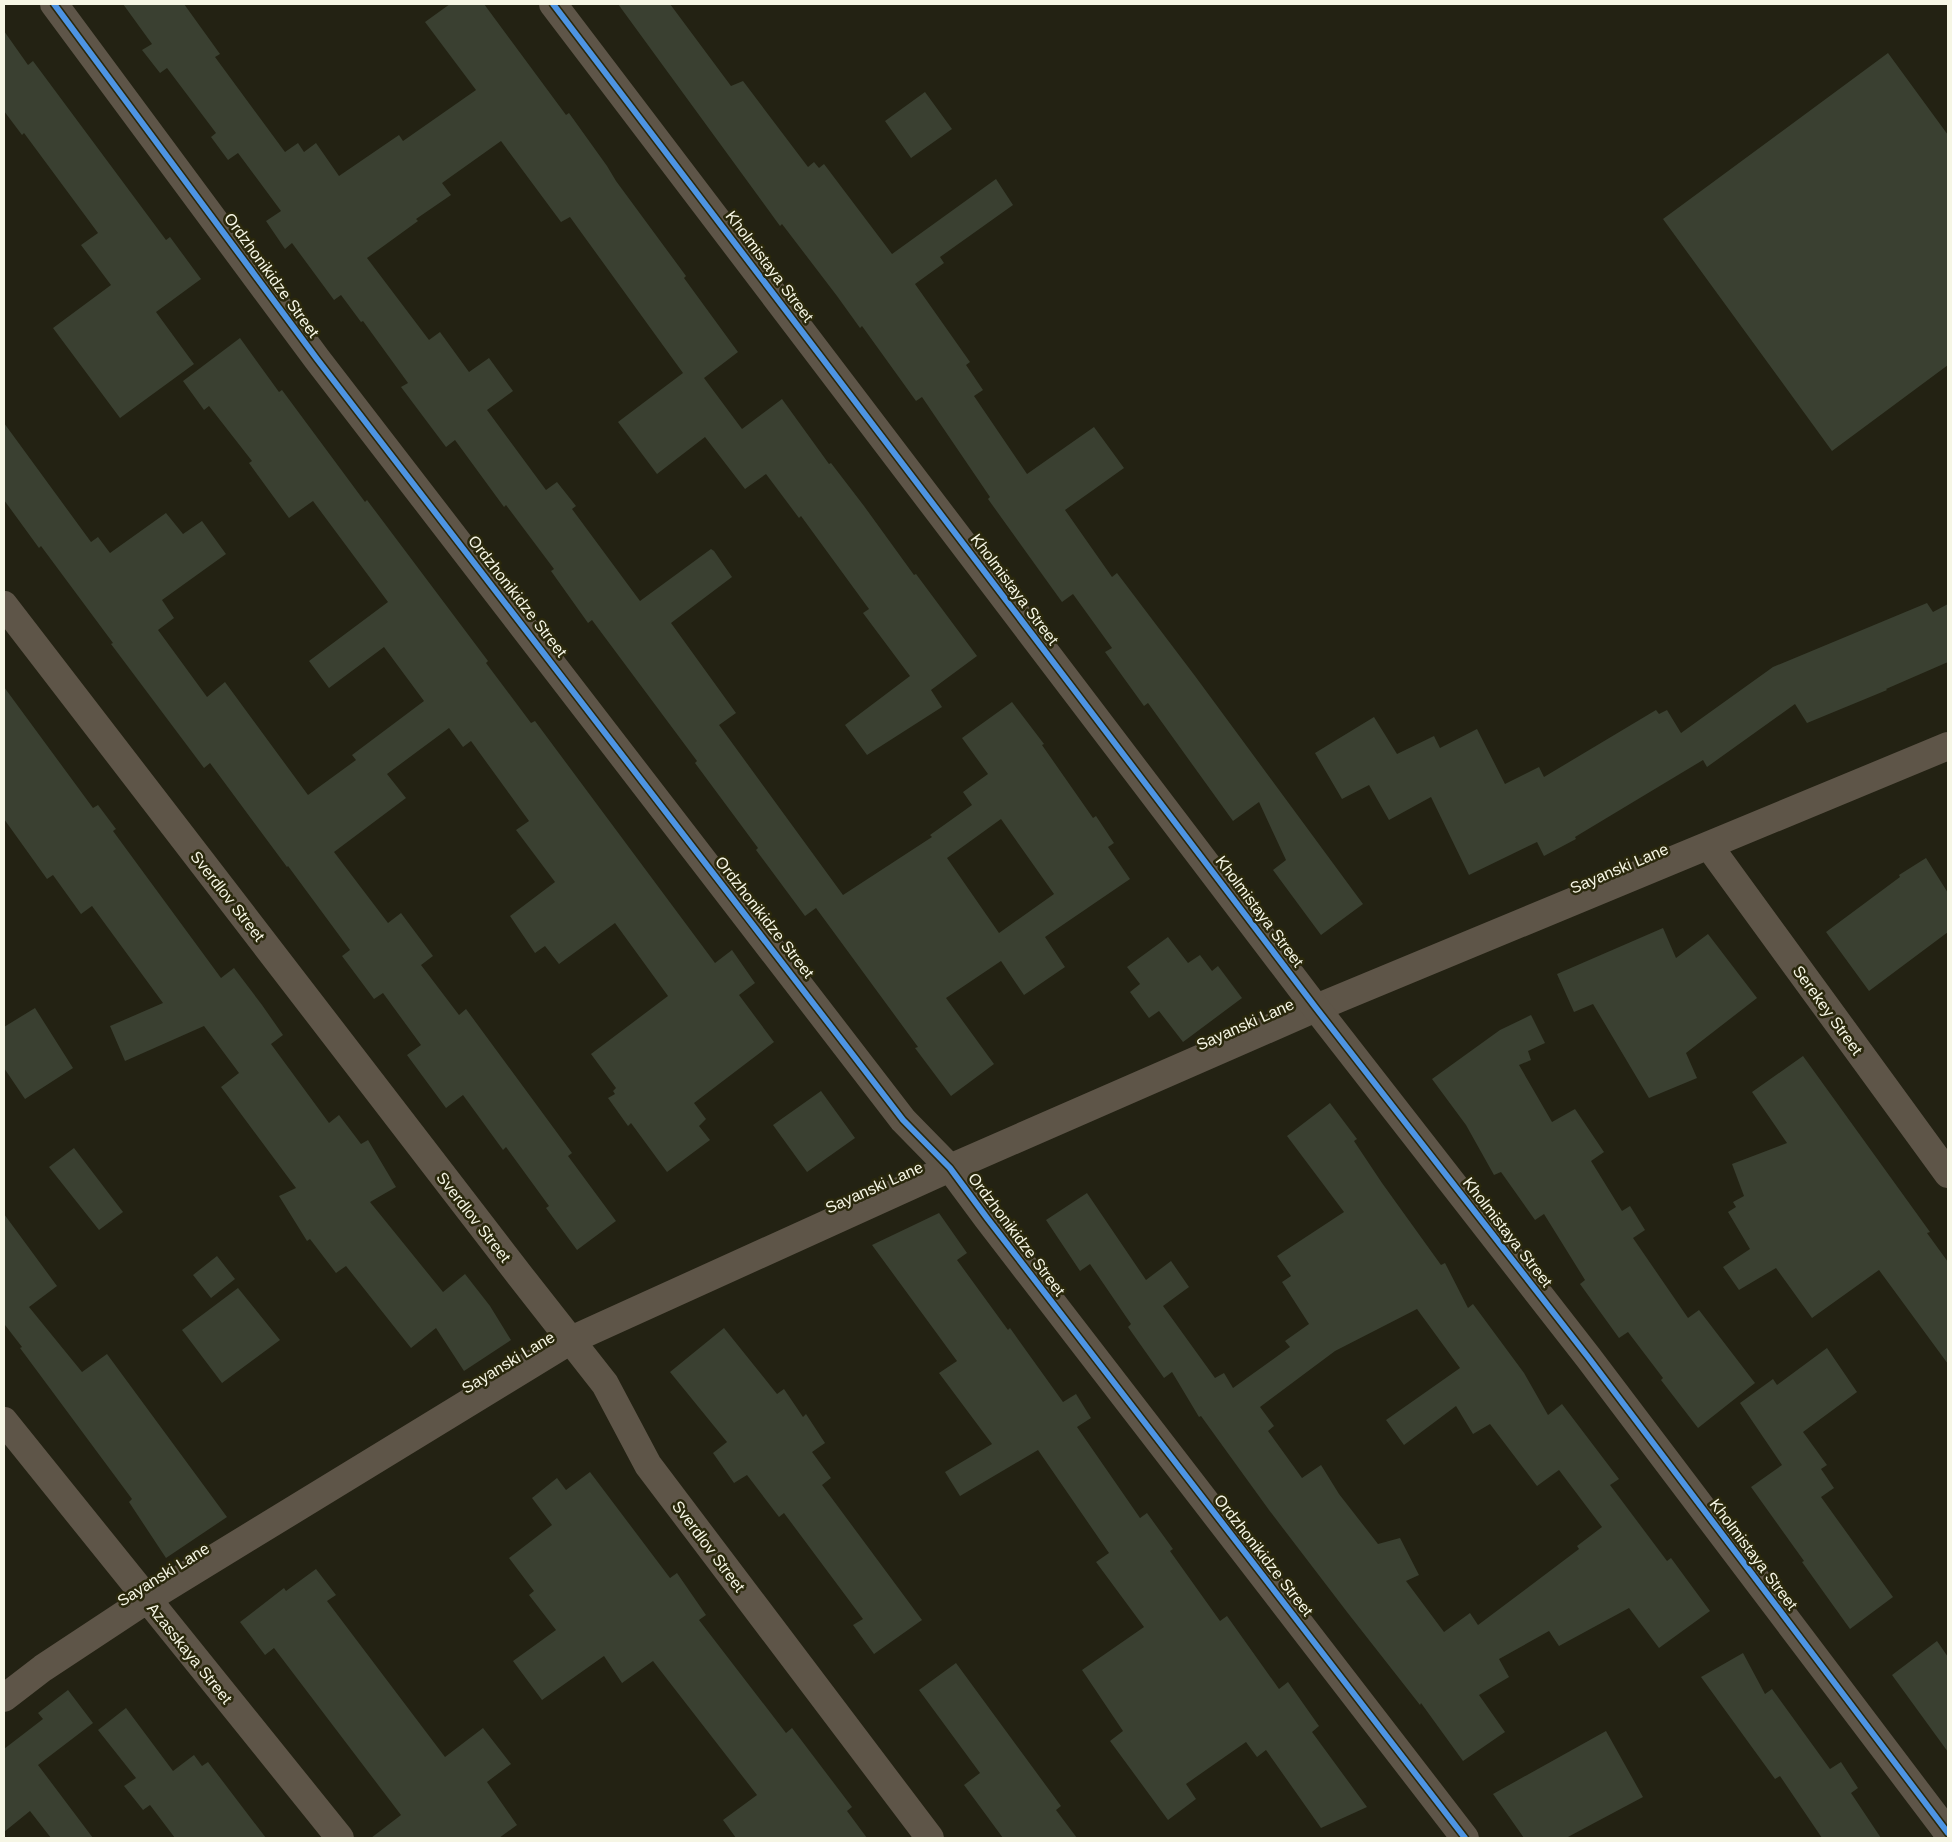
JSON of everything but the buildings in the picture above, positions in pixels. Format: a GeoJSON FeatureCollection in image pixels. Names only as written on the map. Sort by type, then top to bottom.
{"type":"FeatureCollection","features":[{"type":"Feature","properties":{"kind":"street","name":"Ordzhonikidze Street"},"geometry":{"type":"LineString","coordinates":[[54,4],[317,359],[903,1120],[950,1168],[1465,1838]]}},
{"type":"Feature","properties":{"kind":"street","name":"Kholmistaya Street"},"geometry":{"type":"LineString","coordinates":[[553,4],[1316,1008],[1588,1357],[1948,1833]]}},
{"type":"Feature","properties":{"kind":"street","name":"Sverdlov Street"},"geometry":{"type":"LineString","coordinates":[[4,604],[605,1384],[648,1465],[930,1838]]}},
{"type":"Feature","properties":{"kind":"street","name":"Sayanski Lane"},"geometry":{"type":"LineString","coordinates":[[4,1698],[43,1668],[146,1600],[571,1340],[950,1168],[1316,1008],[1948,746]]}},
{"type":"Feature","properties":{"kind":"street","name":"Serekey Street"},"geometry":{"type":"LineString","coordinates":[[1709,846],[1948,1174]]}},
{"type":"Feature","properties":{"kind":"street","name":"Azasskaya Street"},"geometry":{"type":"LineString","coordinates":[[4,1421],[146,1600],[340,1838]]}},
{"type":"Feature","properties":{"kind":"cycle path"},"geometry":{"type":"LineString","coordinates":[[54,4],[317,359],[903,1120],[950,1168],[1465,1838]]}},
{"type":"Feature","properties":{"kind":"cycle path"},"geometry":{"type":"LineString","coordinates":[[553,4],[1316,1008],[1588,1357],[1948,1833]]}}]}
